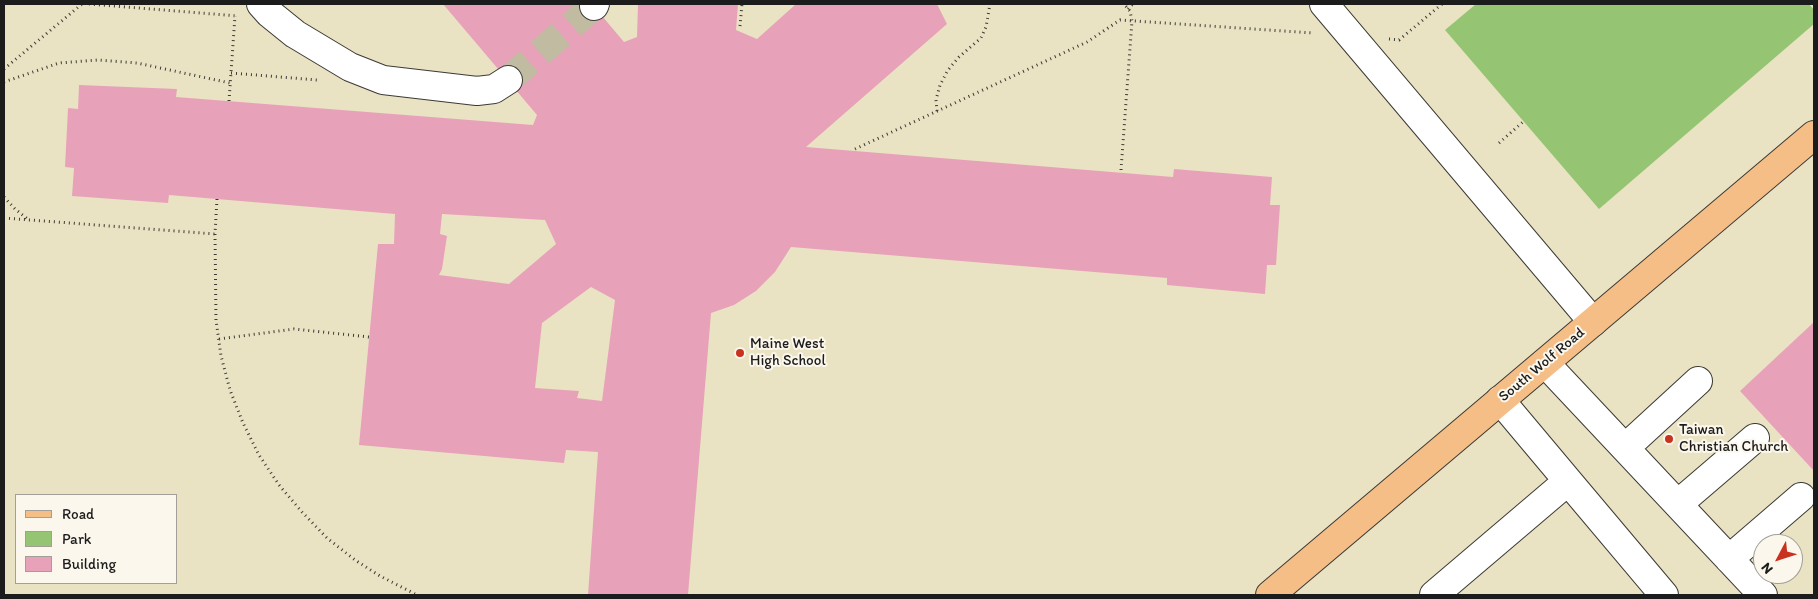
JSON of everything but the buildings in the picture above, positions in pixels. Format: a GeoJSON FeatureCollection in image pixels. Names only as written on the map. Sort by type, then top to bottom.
{"type":"FeatureCollection","features":[{"type":"Feature","properties":{"kind":"main road","name":"South Wolf Road"},"geometry":{"type":"LineString","coordinates":[[1270,595],[1814,135]]}},
{"type":"Feature","properties":{"kind":"lane"},"geometry":{"type":"LineString","coordinates":[[1324,4],[1593,322]]}},
{"type":"Feature","properties":{"kind":"lane"},"geometry":{"type":"LineString","coordinates":[[252,10],[269,13],[295,34],[350,67],[383,80],[477,91],[494,89],[508,80]]}},
{"type":"Feature","properties":{"kind":"lane"},"geometry":{"type":"LineString","coordinates":[[1545,362],[1763,595]]}},
{"type":"Feature","properties":{"kind":"lane"},"geometry":{"type":"LineString","coordinates":[[1625,448],[1698,381]]}},
{"type":"Feature","properties":{"kind":"lane"},"geometry":{"type":"LineString","coordinates":[[1500,400],[1664,595]]}},
{"type":"Feature","properties":{"kind":"lane"},"geometry":{"type":"LineString","coordinates":[[1678,504],[1755,438]]}},
{"type":"Feature","properties":{"kind":"lane"},"geometry":{"type":"LineString","coordinates":[[1434,595],[1568,480]]}},
{"type":"Feature","properties":{"kind":"lane"},"geometry":{"type":"LineString","coordinates":[[1729,559],[1801,497]]}},
{"type":"Feature","properties":{"kind":"path"},"geometry":{"type":"LineString","coordinates":[[4,69],[82,4]]}},
{"type":"Feature","properties":{"kind":"path"},"geometry":{"type":"LineString","coordinates":[[89,4],[235,16],[252,10]]}},
{"type":"Feature","properties":{"kind":"path"},"geometry":{"type":"LineString","coordinates":[[740,26],[742,4]]}},
{"type":"Feature","properties":{"kind":"path"},"geometry":{"type":"LineString","coordinates":[[937,111],[936,100],[940,85],[948,70],[959,57],[981,38],[986,27],[990,4]]}},
{"type":"Feature","properties":{"kind":"path"},"geometry":{"type":"LineString","coordinates":[[1121,170],[1132,21],[1124,4]]}},
{"type":"Feature","properties":{"kind":"path"},"geometry":{"type":"LineString","coordinates":[[1128,9],[1134,4]]}},
{"type":"Feature","properties":{"kind":"path"},"geometry":{"type":"LineString","coordinates":[[1382,39],[1400,40],[1442,4]]}},
{"type":"Feature","properties":{"kind":"path"},"geometry":{"type":"LineString","coordinates":[[228,101],[235,16]]}},
{"type":"Feature","properties":{"kind":"path"},"geometry":{"type":"LineString","coordinates":[[855,148],[1087,42],[1120,20],[1316,33]]}},
{"type":"Feature","properties":{"kind":"path"},"geometry":{"type":"LineString","coordinates":[[4,82],[58,63],[98,60],[137,63],[230,83]]}},
{"type":"Feature","properties":{"kind":"path"},"geometry":{"type":"LineString","coordinates":[[230,73],[324,81]]}},
{"type":"Feature","properties":{"kind":"path"},"geometry":{"type":"LineString","coordinates":[[1499,142],[1524,122]]}},
{"type":"Feature","properties":{"kind":"path"},"geometry":{"type":"LineString","coordinates":[[4,196],[15,209],[29,220]]}},
{"type":"Feature","properties":{"kind":"path"},"geometry":{"type":"LineString","coordinates":[[217,199],[215,234],[216,320],[221,356],[230,390],[243,423],[259,455],[279,485],[302,512],[341,549],[380,576],[417,595]]}},
{"type":"Feature","properties":{"kind":"path"},"geometry":{"type":"LineString","coordinates":[[4,218],[215,234]]}},
{"type":"Feature","properties":{"kind":"path"},"geometry":{"type":"LineString","coordinates":[[219,339],[294,329],[369,337]]}},
{"type":"Feature","properties":{"kind":"green space"},"geometry":{"type":"Polygon","coordinates":[[[1476,4],[1809,4],[1814,10],[1814,24],[1599,209],[1445,30],[1476,4]]]}},
{"type":"Feature","properties":{"kind":"tunnel"},"geometry":{"type":"LineString","coordinates":[[508,80],[594,6]]}},
{"type":"Feature","properties":{"kind":"place","name":"Maine West High School"},"geometry":{"type":"Point","coordinates":[740,353]}},
{"type":"Feature","properties":{"kind":"place","name":"Taiwan Christian Church"},"geometry":{"type":"Point","coordinates":[1669,439]}}]}
